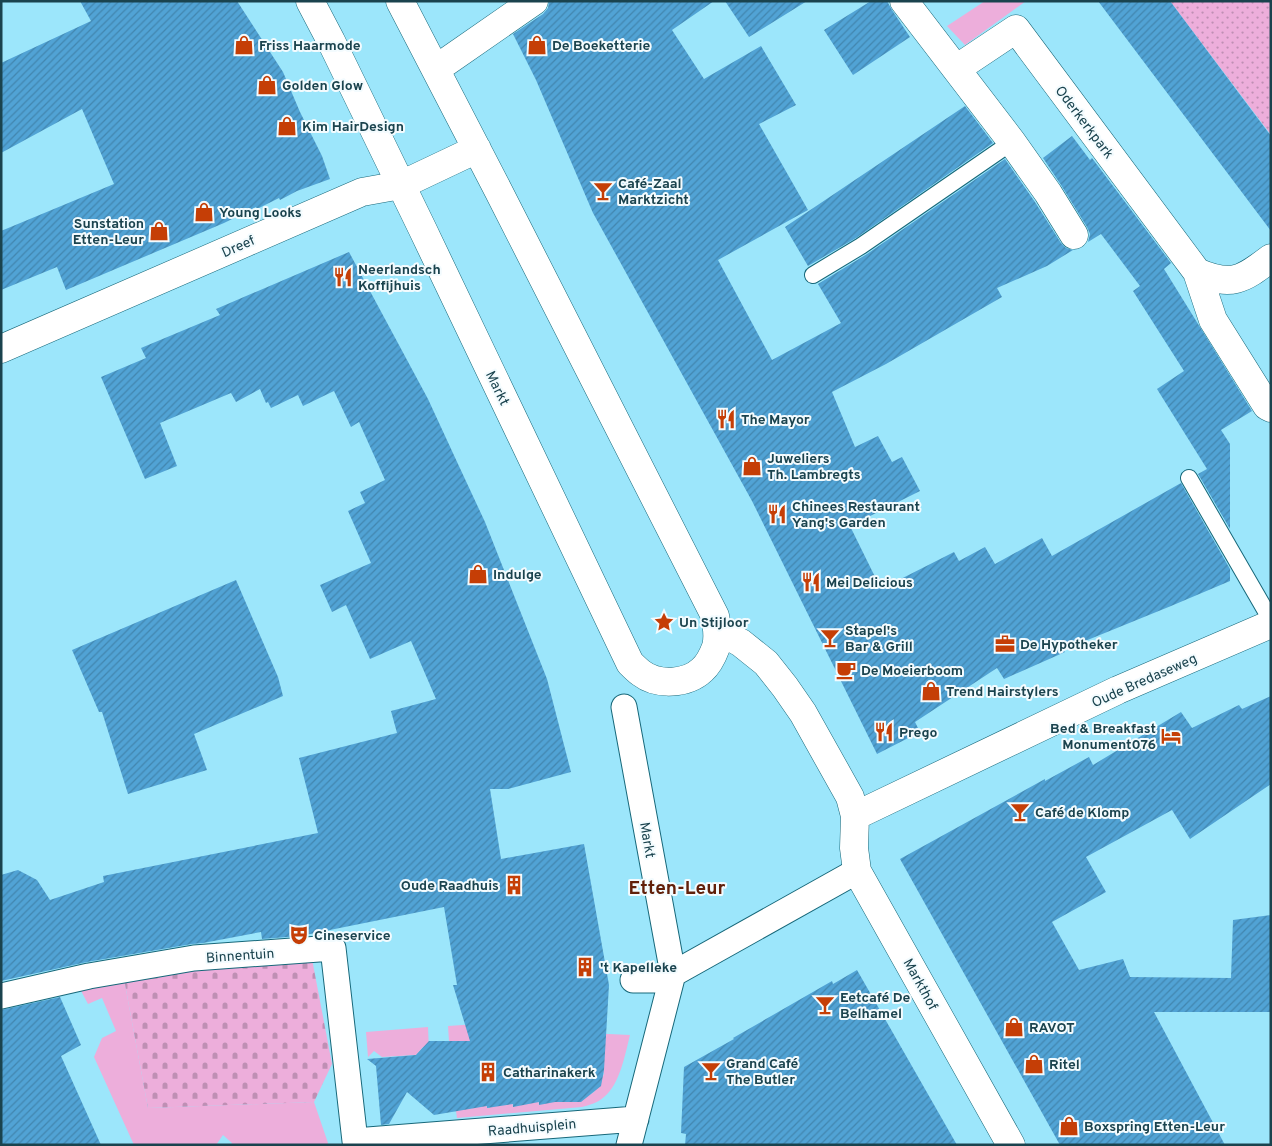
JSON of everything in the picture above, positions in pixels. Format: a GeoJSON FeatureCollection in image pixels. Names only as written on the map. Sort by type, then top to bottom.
{"type":"FeatureCollection","features":[{"type":"Feature","properties":{"kind":"street","name":"Markt"},"geometry":{"type":"LineString","coordinates":[[310,1],[332,41],[630,663],[642,674],[657,680],[674,682],[690,677],[702,670],[711,658],[717,645],[718,630]]}},
{"type":"Feature","properties":{"kind":"street"},"geometry":{"type":"LineString","coordinates":[[400,1],[477,148],[715,616],[718,630],[741,643],[766,663],[785,687],[803,713],[850,797],[855,816]]}},
{"type":"Feature","properties":{"kind":"street"},"geometry":{"type":"LineString","coordinates":[[436,70],[534,1]]}},
{"type":"Feature","properties":{"kind":"street"},"geometry":{"type":"LineString","coordinates":[[905,2],[1012,142],[1048,193],[1074,235]]}},
{"type":"Feature","properties":{"kind":"street","name":"Oderkerkpark"},"geometry":{"type":"LineString","coordinates":[[956,69],[1016,29],[1197,272],[1214,320],[1267,406],[1271,408]]}},
{"type":"Feature","properties":{"kind":"street","name":"Dreef"},"geometry":{"type":"LineString","coordinates":[[1,349],[362,192],[401,185],[477,148]]}},
{"type":"Feature","properties":{"kind":"street"},"geometry":{"type":"LineString","coordinates":[[1197,272],[1218,280],[1233,280],[1247,274],[1266,271]]}},
{"type":"Feature","properties":{"kind":"street","name":"Oude Bredaseweg"},"geometry":{"type":"LineString","coordinates":[[855,816],[1118,690],[1271,622]]}},
{"type":"Feature","properties":{"kind":"street","name":"Markt"},"geometry":{"type":"LineString","coordinates":[[624,707],[672,977],[636,1119]]}},
{"type":"Feature","properties":{"kind":"street","name":"Markthof"},"geometry":{"type":"LineString","coordinates":[[855,816],[854,848],[857,871],[1011,1145]]}},
{"type":"Feature","properties":{"kind":"street"},"geometry":{"type":"LineString","coordinates":[[633,980],[672,977],[857,871]]}},
{"type":"Feature","properties":{"kind":"street","name":"Binnentuin"},"geometry":{"type":"LineString","coordinates":[[1,996],[89,976],[194,958],[334,948],[355,1141],[400,1138]]}},
{"type":"Feature","properties":{"kind":"street"},"geometry":{"type":"LineString","coordinates":[[629,1145],[636,1119]]}},
{"type":"Feature","properties":{"kind":"street","name":"Raadhuisplein"},"geometry":{"type":"LineString","coordinates":[[400,1138],[636,1119]]}},
{"type":"Feature","properties":{"kind":"lane"},"geometry":{"type":"LineString","coordinates":[[813,275],[861,246],[1012,142]]}},
{"type":"Feature","properties":{"kind":"lane"},"geometry":{"type":"LineString","coordinates":[[1189,478],[1271,622]]}},
{"type":"Feature","properties":{"kind":"green space"},"geometry":{"type":"Polygon","coordinates":[[[985,1],[1026,1],[965,45],[947,26],[985,1]]]}},
{"type":"Feature","properties":{"kind":"green space"},"geometry":{"type":"Polygon","coordinates":[[[1170,1],[1271,1],[1271,135],[1182,17],[1170,1]]]}},
{"type":"Feature","properties":{"kind":"green space"},"geometry":{"type":"Polygon","coordinates":[[[312,959],[332,1064],[314,1102],[148,1108],[124,979],[194,966],[312,959]]]}},
{"type":"Feature","properties":{"kind":"green space"},"geometry":{"type":"Polygon","coordinates":[[[124,979],[148,1108],[314,1102],[328,1143],[327,1145],[231,1145],[232,1143],[223,1135],[216,1145],[134,1145],[94,1057],[102,1038],[116,1031],[102,998],[88,1004],[79,987],[124,979]]]}},
{"type":"Feature","properties":{"kind":"green space"},"geometry":{"type":"Polygon","coordinates":[[[506,1022],[481,1045],[449,1041],[448,1026],[506,1022]]]}},
{"type":"Feature","properties":{"kind":"green space"},"geometry":{"type":"Polygon","coordinates":[[[428,1027],[429,1052],[423,1047],[416,1055],[382,1057],[374,1051],[368,1057],[366,1032],[428,1027]]]}},
{"type":"Feature","properties":{"kind":"green space"},"geometry":{"type":"Polygon","coordinates":[[[566,1032],[630,1035],[618,1077],[610,1091],[602,1099],[582,1107],[457,1118],[456,1111],[486,1102],[487,1108],[490,1108],[490,1101],[512,1100],[513,1107],[538,1098],[539,1105],[543,1097],[574,1102],[594,1092],[604,1073],[596,1071],[566,1032]]]}},
{"type":"Feature","properties":{"kind":"building"},"geometry":{"type":"Polygon","coordinates":[[[80,1],[237,1],[283,72],[322,156],[330,179],[297,191],[280,200],[279,198],[257,209],[256,207],[224,223],[66,290],[57,267],[1,290],[1,231],[114,184],[82,109],[1,153],[1,63],[91,21],[80,1]]]}},
{"type":"Feature","properties":{"kind":"building"},"geometry":{"type":"Polygon","coordinates":[[[549,1],[714,1],[672,30],[704,79],[761,46],[796,105],[759,124],[808,210],[718,260],[772,360],[841,323],[818,284],[867,254],[1005,159],[1061,243],[1066,248],[1073,250],[1047,266],[997,288],[1002,297],[886,364],[832,392],[855,447],[878,436],[892,462],[902,457],[920,491],[850,526],[881,589],[954,552],[959,561],[985,547],[995,564],[1042,538],[1052,556],[1181,483],[1230,569],[1230,581],[1063,650],[1065,652],[1004,679],[997,668],[915,722],[920,732],[877,754],[752,501],[593,213],[536,80],[513,34],[543,14],[548,8],[549,1]]]}},
{"type":"Feature","properties":{"kind":"building"},"geometry":{"type":"Polygon","coordinates":[[[725,1],[807,1],[749,37],[725,1]]]}},
{"type":"Feature","properties":{"kind":"building"},"geometry":{"type":"Polygon","coordinates":[[[871,1],[887,1],[910,37],[853,75],[824,30],[871,1]]]}},
{"type":"Feature","properties":{"kind":"building"},"geometry":{"type":"Polygon","coordinates":[[[1098,1],[1170,1],[1271,136],[1271,231],[1098,1]]]}},
{"type":"Feature","properties":{"kind":"building"},"geometry":{"type":"Polygon","coordinates":[[[965,106],[993,143],[856,238],[808,266],[785,227],[965,106]]]}},
{"type":"Feature","properties":{"kind":"building"},"geometry":{"type":"Polygon","coordinates":[[[1072,136],[1090,160],[1092,158],[1171,263],[1164,269],[1252,411],[1221,430],[1230,444],[1230,529],[1198,474],[1207,469],[1157,389],[1184,371],[1133,291],[1140,286],[1101,234],[1088,242],[1090,234],[1087,227],[1043,158],[1072,136]]]}},
{"type":"Feature","properties":{"kind":"building"},"geometry":{"type":"Polygon","coordinates":[[[349,252],[428,399],[485,522],[547,679],[571,772],[508,789],[490,789],[501,859],[584,844],[609,985],[604,1070],[601,1086],[581,1102],[555,1102],[539,1105],[539,1102],[513,1107],[513,1104],[487,1108],[487,1106],[434,1115],[407,1092],[389,1124],[381,1125],[376,1066],[367,1059],[416,1055],[429,1041],[470,1041],[453,985],[457,985],[444,907],[300,936],[262,939],[261,932],[87,962],[1,981],[1,875],[18,870],[37,880],[50,900],[104,882],[103,876],[318,833],[299,758],[397,733],[391,711],[436,699],[411,641],[370,659],[346,605],[332,612],[320,585],[371,563],[348,511],[365,503],[360,492],[385,480],[359,422],[351,427],[334,391],[303,406],[298,395],[271,408],[268,402],[266,403],[260,389],[236,402],[231,393],[160,423],[177,466],[145,479],[101,377],[146,358],[141,348],[220,315],[216,309],[349,252]]]}},
{"type":"Feature","properties":{"kind":"building"},"geometry":{"type":"Polygon","coordinates":[[[236,580],[278,677],[283,696],[194,734],[207,770],[128,794],[102,712],[99,712],[72,650],[236,580]]]}},
{"type":"Feature","properties":{"kind":"building"},"geometry":{"type":"Polygon","coordinates":[[[1271,696],[1271,784],[1190,839],[1172,810],[1086,857],[1106,892],[1052,922],[1079,970],[1123,959],[1130,977],[1231,978],[1233,920],[1271,915],[1271,1012],[1154,1012],[1225,1145],[1060,1145],[900,859],[1045,779],[1045,781],[1089,757],[1093,765],[1181,712],[1192,728],[1239,705],[1242,709],[1271,696]]]}},
{"type":"Feature","properties":{"kind":"building"},"geometry":{"type":"Polygon","coordinates":[[[857,970],[957,1145],[685,1145],[686,1134],[681,1133],[684,1067],[832,981],[833,984],[857,970]]]}},
{"type":"Feature","properties":{"kind":"building"},"geometry":{"type":"Polygon","coordinates":[[[60,997],[81,1045],[61,1056],[101,1145],[1,1145],[1,1010],[60,997]]]}},
{"type":"Feature","properties":{"kind":"place","name":"Friss Haarmode"},"geometry":{"type":"Point","coordinates":[244,45]}},
{"type":"Feature","properties":{"kind":"place","name":"De Boeketterie"},"geometry":{"type":"Point","coordinates":[537,45]}},
{"type":"Feature","properties":{"kind":"place","name":"Golden Glow"},"geometry":{"type":"Point","coordinates":[267,85]}},
{"type":"Feature","properties":{"kind":"place","name":"Kim HairDesign"},"geometry":{"type":"Point","coordinates":[287,126]}},
{"type":"Feature","properties":{"kind":"place","name":"Café-Zaal Marktzicht"},"geometry":{"type":"Point","coordinates":[603,191]}},
{"type":"Feature","properties":{"kind":"place","name":"Young Looks"},"geometry":{"type":"Point","coordinates":[204,212]}},
{"type":"Feature","properties":{"kind":"place","name":"Sunstation Etten-Leur"},"geometry":{"type":"Point","coordinates":[159,231]}},
{"type":"Feature","properties":{"kind":"place","name":"Neerlandsch Koffijhuis"},"geometry":{"type":"Point","coordinates":[343,277]}},
{"type":"Feature","properties":{"kind":"place","name":"The Mayor"},"geometry":{"type":"Point","coordinates":[726,419]}},
{"type":"Feature","properties":{"kind":"place","name":"Juweliers Th. Lambregts"},"geometry":{"type":"Point","coordinates":[752,466]}},
{"type":"Feature","properties":{"kind":"place","name":"Chinees Restaurant Yang's Garden"},"geometry":{"type":"Point","coordinates":[777,514]}},
{"type":"Feature","properties":{"kind":"place","name":"Indulge"},"geometry":{"type":"Point","coordinates":[478,574]}},
{"type":"Feature","properties":{"kind":"place","name":"Mei Delicious"},"geometry":{"type":"Point","coordinates":[811,582]}},
{"type":"Feature","properties":{"kind":"place","name":"Un Stijloor"},"geometry":{"type":"Point","coordinates":[664,622]}},
{"type":"Feature","properties":{"kind":"place","name":"Stapel's Bar & Grill"},"geometry":{"type":"Point","coordinates":[830,638]}},
{"type":"Feature","properties":{"kind":"place","name":"De Hypotheker"},"geometry":{"type":"Point","coordinates":[1005,644]}},
{"type":"Feature","properties":{"kind":"place","name":"De Moeierboom"},"geometry":{"type":"Point","coordinates":[846,670]}},
{"type":"Feature","properties":{"kind":"place","name":"Trend Hairstylers"},"geometry":{"type":"Point","coordinates":[931,691]}},
{"type":"Feature","properties":{"kind":"place","name":"Prego"},"geometry":{"type":"Point","coordinates":[884,732]}},
{"type":"Feature","properties":{"kind":"place","name":"Bed & Breakfast Monument076"},"geometry":{"type":"Point","coordinates":[1171,736]}},
{"type":"Feature","properties":{"kind":"place","name":"Café de Klomp"},"geometry":{"type":"Point","coordinates":[1020,812]}},
{"type":"Feature","properties":{"kind":"place","name":"Oude Raadhuis"},"geometry":{"type":"Point","coordinates":[514,885]}},
{"type":"Feature","properties":{"kind":"place","name":"Cineservice"},"geometry":{"type":"Point","coordinates":[299,935]}},
{"type":"Feature","properties":{"kind":"place","name":"'t Kapelleke"},"geometry":{"type":"Point","coordinates":[585,967]}},
{"type":"Feature","properties":{"kind":"place","name":"Eetcafé De Belhamel"},"geometry":{"type":"Point","coordinates":[825,1005]}},
{"type":"Feature","properties":{"kind":"place","name":"RAVOT"},"geometry":{"type":"Point","coordinates":[1014,1027]}},
{"type":"Feature","properties":{"kind":"place","name":"Ritel"},"geometry":{"type":"Point","coordinates":[1034,1064]}},
{"type":"Feature","properties":{"kind":"place","name":"Grand Café The Butler"},"geometry":{"type":"Point","coordinates":[711,1071]}},
{"type":"Feature","properties":{"kind":"place","name":"Catharinakerk"},"geometry":{"type":"Point","coordinates":[488,1072]}},
{"type":"Feature","properties":{"kind":"place","name":"Boxspring Etten-Leur"},"geometry":{"type":"Point","coordinates":[1069,1126]}},
{"type":"Feature","properties":{"kind":"district","name":"Etten-Leur"},"geometry":{"type":"Point","coordinates":[677,887]}}]}
